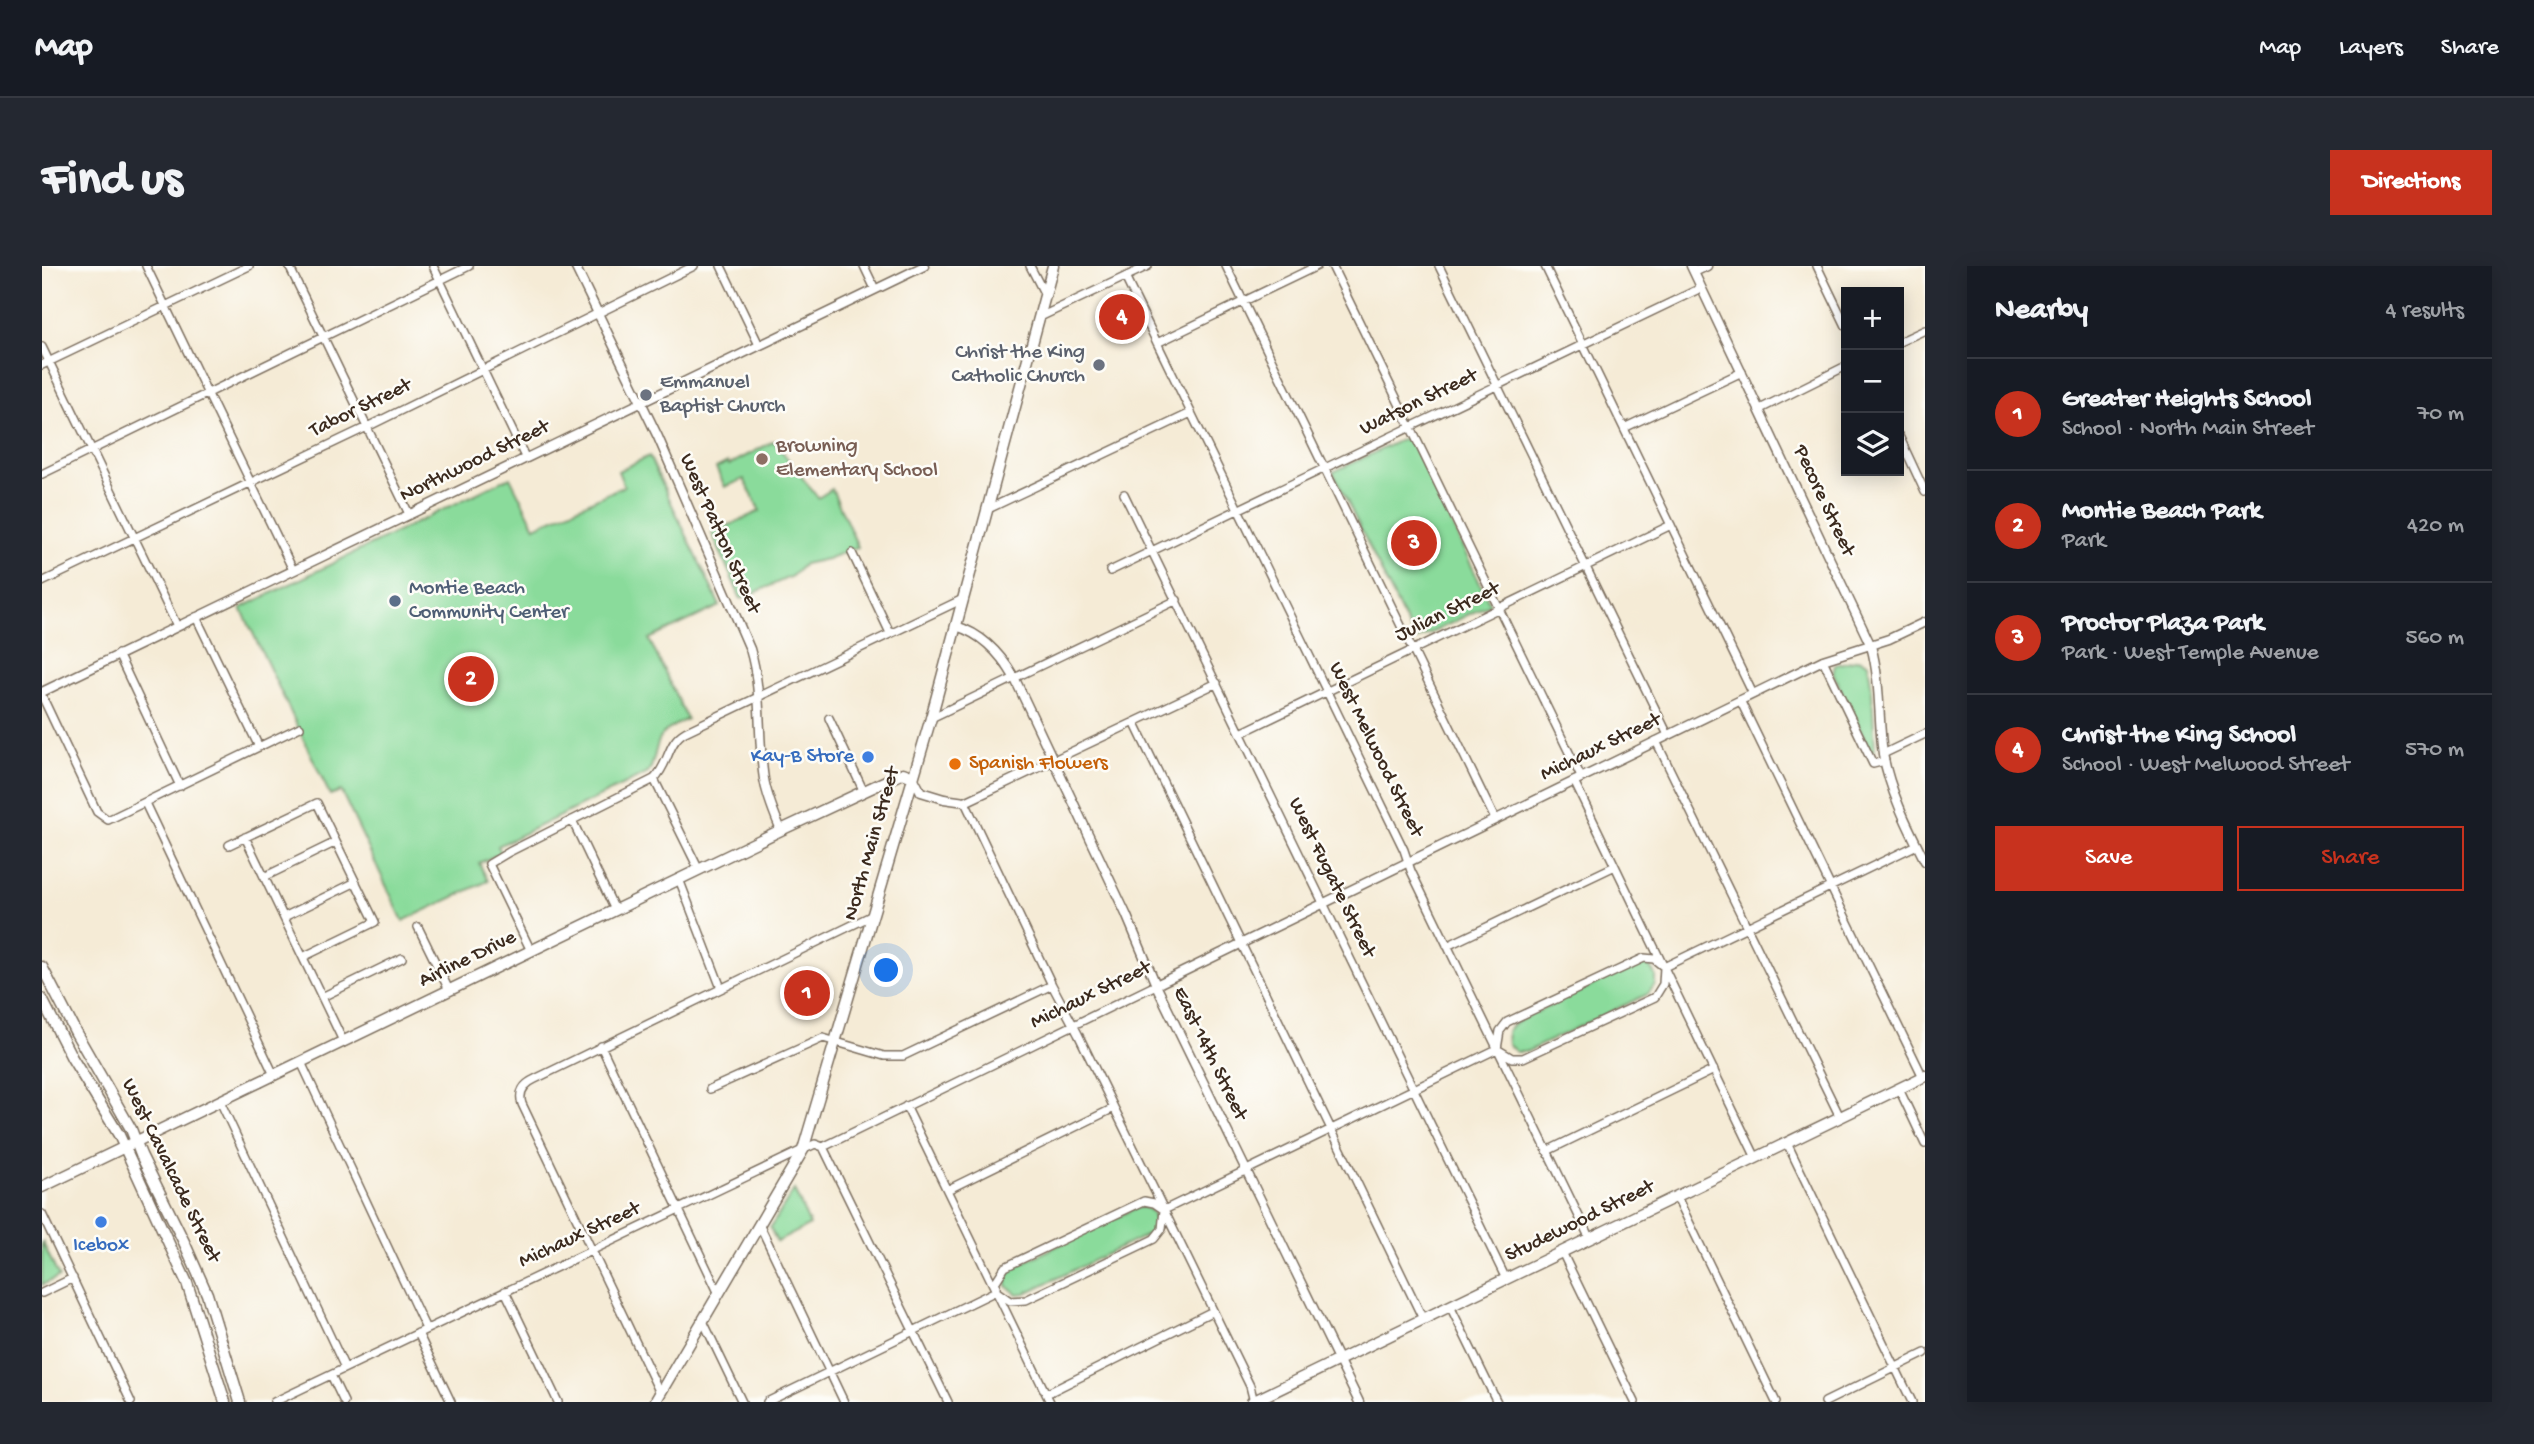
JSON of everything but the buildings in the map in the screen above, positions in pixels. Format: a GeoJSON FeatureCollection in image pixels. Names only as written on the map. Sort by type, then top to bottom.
{"type":"FeatureCollection","features":[{"type":"Feature","properties":{"kind":"main road","name":"North Main Street"},"geometry":{"type":"LineString","coordinates":[[657,1398],[803,1150],[931,718],[1053,266]]}},
{"type":"Feature","properties":{"kind":"main road","name":"Airline Drive"},"geometry":{"type":"LineString","coordinates":[[42,1187],[781,830],[903,773],[913,777]]}},
{"type":"Feature","properties":{"kind":"main road","name":"West Cavalcade Street"},"geometry":{"type":"LineString","coordinates":[[42,967],[111,1091],[201,1278],[240,1402]]}},
{"type":"Feature","properties":{"kind":"main road"},"geometry":{"type":"LineString","coordinates":[[42,978],[48,992],[63,1009]]}},
{"type":"Feature","properties":{"kind":"main road","name":"West Cavalcade Street"},"geometry":{"type":"LineString","coordinates":[[42,999],[72,1058],[107,1113],[187,1283],[225,1402]]}},
{"type":"Feature","properties":{"kind":"main road","name":"Studewood Street"},"geometry":{"type":"LineString","coordinates":[[1253,1402],[1924,1077]]}},
{"type":"Feature","properties":{"kind":"main road"},"geometry":{"type":"LineString","coordinates":[[187,1283],[201,1278]]}},
{"type":"Feature","properties":{"kind":"street"},"geometry":{"type":"LineString","coordinates":[[146,266],[293,570]]}},
{"type":"Feature","properties":{"kind":"street"},"geometry":{"type":"LineString","coordinates":[[46,363],[249,266]]}},
{"type":"Feature","properties":{"kind":"street"},"geometry":{"type":"LineString","coordinates":[[289,266],[408,514]]}},
{"type":"Feature","properties":{"kind":"street"},"geometry":{"type":"LineString","coordinates":[[433,266],[525,457]]}},
{"type":"Feature","properties":{"kind":"street"},"geometry":{"type":"LineString","coordinates":[[42,474],[469,266]]}},
{"type":"Feature","properties":{"kind":"street","name":"West Patton Street"},"geometry":{"type":"LineString","coordinates":[[575,266],[641,402],[753,660],[759,698],[764,778],[781,830]]}},
{"type":"Feature","properties":{"kind":"street","name":"Tabor Street"},"geometry":{"type":"LineString","coordinates":[[42,582],[367,427],[694,266]]}},
{"type":"Feature","properties":{"kind":"street"},"geometry":{"type":"LineString","coordinates":[[721,266],[759,345]]}},
{"type":"Feature","properties":{"kind":"street"},"geometry":{"type":"LineString","coordinates":[[864,266],[875,289]]}},
{"type":"Feature","properties":{"kind":"street","name":"Northwood Street"},"geometry":{"type":"LineString","coordinates":[[42,694],[118,654],[924,266]]}},
{"type":"Feature","properties":{"kind":"street"},"geometry":{"type":"LineString","coordinates":[[1030,266],[1045,295]]}},
{"type":"Feature","properties":{"kind":"street"},"geometry":{"type":"LineString","coordinates":[[1040,317],[1148,266]]}},
{"type":"Feature","properties":{"kind":"street"},"geometry":{"type":"LineString","coordinates":[[1226,266],[1495,819]]}},
{"type":"Feature","properties":{"kind":"street"},"geometry":{"type":"LineString","coordinates":[[1157,343],[1317,266]]}},
{"type":"Feature","properties":{"kind":"street"},"geometry":{"type":"LineString","coordinates":[[1332,266],[1499,608],[1615,866],[1756,1158]]}},
{"type":"Feature","properties":{"kind":"street"},"geometry":{"type":"LineString","coordinates":[[1439,266],[1668,735]]}},
{"type":"Feature","properties":{"kind":"street"},"geometry":{"type":"LineString","coordinates":[[1545,266],[1753,694]]}},
{"type":"Feature","properties":{"kind":"street"},"geometry":{"type":"LineString","coordinates":[[1692,269],[1707,266]]}},
{"type":"Feature","properties":{"kind":"street"},"geometry":{"type":"LineString","coordinates":[[1817,266],[1841,316]]}},
{"type":"Feature","properties":{"kind":"street","name":"Pecore Street"},"geometry":{"type":"LineString","coordinates":[[1692,269],[1871,646],[1880,692],[1884,757],[1900,808],[1925,861]]}},
{"type":"Feature","properties":{"kind":"street","name":"West Melwood Street"},"geometry":{"type":"LineString","coordinates":[[1125,277],[1590,1239]]}},
{"type":"Feature","properties":{"kind":"street","name":"Watson Street"},"geometry":{"type":"LineString","coordinates":[[1110,571],[1701,288]]}},
{"type":"Feature","properties":{"kind":"street"},"geometry":{"type":"LineString","coordinates":[[1904,340],[1925,330]]}},
{"type":"Feature","properties":{"kind":"street"},"geometry":{"type":"LineString","coordinates":[[42,347],[46,363],[92,450],[177,626]]}},
{"type":"Feature","properties":{"kind":"street"},"geometry":{"type":"LineString","coordinates":[[1760,409],[1841,368]]}},
{"type":"Feature","properties":{"kind":"street"},"geometry":{"type":"LineString","coordinates":[[1624,428],[1742,372]]}},
{"type":"Feature","properties":{"kind":"street"},"geometry":{"type":"LineString","coordinates":[[986,510],[1191,413]]}},
{"type":"Feature","properties":{"kind":"street"},"geometry":{"type":"LineString","coordinates":[[1904,447],[1925,492]]}},
{"type":"Feature","properties":{"kind":"street","name":"West Fugate Street"},"geometry":{"type":"LineString","coordinates":[[1124,494],[1506,1279]]}},
{"type":"Feature","properties":{"kind":"street","name":"Julian Street"},"geometry":{"type":"LineString","coordinates":[[1241,733],[1671,525]]}},
{"type":"Feature","properties":{"kind":"street"},"geometry":{"type":"LineString","coordinates":[[852,553],[890,634]]}},
{"type":"Feature","properties":{"kind":"street"},"geometry":{"type":"LineString","coordinates":[[531,951],[489,864],[654,779],[660,774],[672,745],[680,735],[963,599]]}},
{"type":"Feature","properties":{"kind":"street"},"geometry":{"type":"LineString","coordinates":[[931,718],[1177,600]]}},
{"type":"Feature","properties":{"kind":"street"},"geometry":{"type":"LineString","coordinates":[[196,617],[260,747]]}},
{"type":"Feature","properties":{"kind":"street","name":"Michaux Street"},"geometry":{"type":"LineString","coordinates":[[274,1402],[815,1144],[823,1147],[1823,660],[1871,646],[1925,622]]}},
{"type":"Feature","properties":{"kind":"street","name":"East 14th Street"},"geometry":{"type":"LineString","coordinates":[[956,626],[979,636],[989,644],[1014,677],[1126,914],[1156,985],[1359,1402]]}},
{"type":"Feature","properties":{"kind":"street"},"geometry":{"type":"LineString","coordinates":[[118,654],[180,786]]}},
{"type":"Feature","properties":{"kind":"street"},"geometry":{"type":"LineString","coordinates":[[1823,660],[1872,764],[1925,734]]}},
{"type":"Feature","properties":{"kind":"street"},"geometry":{"type":"LineString","coordinates":[[913,777],[921,792],[965,802],[1217,683]]}},
{"type":"Feature","properties":{"kind":"street"},"geometry":{"type":"LineString","coordinates":[[42,694],[97,812],[108,820],[300,727]]}},
{"type":"Feature","properties":{"kind":"street"},"geometry":{"type":"LineString","coordinates":[[1740,700],[1924,1077]]}},
{"type":"Feature","properties":{"kind":"street"},"geometry":{"type":"LineString","coordinates":[[829,718],[864,792]]}},
{"type":"Feature","properties":{"kind":"street"},"geometry":{"type":"LineString","coordinates":[[1134,722],[1423,1320]]}},
{"type":"Feature","properties":{"kind":"street"},"geometry":{"type":"LineString","coordinates":[[1656,741],[1840,1117]]}},
{"type":"Feature","properties":{"kind":"street"},"geometry":{"type":"LineString","coordinates":[[654,779],[699,870]]}},
{"type":"Feature","properties":{"kind":"street"},"geometry":{"type":"LineString","coordinates":[[965,802],[1250,1387],[1253,1402]]}},
{"type":"Feature","properties":{"kind":"street"},"geometry":{"type":"LineString","coordinates":[[145,803],[274,1075]]}},
{"type":"Feature","properties":{"kind":"street"},"geometry":{"type":"LineString","coordinates":[[229,845],[317,803],[375,922],[303,957]]}},
{"type":"Feature","properties":{"kind":"street"},"geometry":{"type":"LineString","coordinates":[[572,820],[615,910]]}},
{"type":"Feature","properties":{"kind":"street"},"geometry":{"type":"LineString","coordinates":[[245,837],[343,1041]]}},
{"type":"Feature","properties":{"kind":"street"},"geometry":{"type":"LineString","coordinates":[[264,877],[336,842]]}},
{"type":"Feature","properties":{"kind":"street"},"geometry":{"type":"LineString","coordinates":[[1664,967],[1917,845]]}},
{"type":"Feature","properties":{"kind":"street"},"geometry":{"type":"LineString","coordinates":[[1447,946],[1615,866]]}},
{"type":"Feature","properties":{"kind":"street"},"geometry":{"type":"LineString","coordinates":[[679,879],[720,989]]}},
{"type":"Feature","properties":{"kind":"street"},"geometry":{"type":"LineString","coordinates":[[284,917],[356,883]]}},
{"type":"Feature","properties":{"kind":"street"},"geometry":{"type":"LineString","coordinates":[[657,1398],[592,1250],[520,1101],[521,1092],[524,1086],[542,1075],[873,915]]}},
{"type":"Feature","properties":{"kind":"street"},"geometry":{"type":"LineString","coordinates":[[418,927],[449,990]]}},
{"type":"Feature","properties":{"kind":"street"},"geometry":{"type":"LineString","coordinates":[[322,997],[402,958]]}},
{"type":"Feature","properties":{"kind":"street"},"geometry":{"type":"LineString","coordinates":[[1497,1049],[1498,1037],[1507,1022],[1639,959],[1654,959],[1664,967]]}},
{"type":"Feature","properties":{"kind":"street"},"geometry":{"type":"LineString","coordinates":[[1497,1049],[1512,1058],[1523,1058],[1655,997],[1663,984],[1664,967]]}},
{"type":"Feature","properties":{"kind":"street"},"geometry":{"type":"LineString","coordinates":[[710,1089],[823,1038],[884,1056],[902,1056],[1052,985]]}},
{"type":"Feature","properties":{"kind":"street"},"geometry":{"type":"LineString","coordinates":[[601,1046],[719,1294]]}},
{"type":"Feature","properties":{"kind":"street"},"geometry":{"type":"LineString","coordinates":[[1164,1210],[1497,1049]]}},
{"type":"Feature","properties":{"kind":"street"},"geometry":{"type":"LineString","coordinates":[[301,1062],[422,1331],[451,1402]]}},
{"type":"Feature","properties":{"kind":"street"},"geometry":{"type":"LineString","coordinates":[[1547,1151],[1714,1070]]}},
{"type":"Feature","properties":{"kind":"street"},"geometry":{"type":"LineString","coordinates":[[1899,1089],[1925,1144]]}},
{"type":"Feature","properties":{"kind":"street"},"geometry":{"type":"LineString","coordinates":[[220,1101],[345,1368]]}},
{"type":"Feature","properties":{"kind":"street"},"geometry":{"type":"LineString","coordinates":[[906,1106],[1050,1402]]}},
{"type":"Feature","properties":{"kind":"street"},"geometry":{"type":"LineString","coordinates":[[947,1190],[1114,1108]]}},
{"type":"Feature","properties":{"kind":"street"},"geometry":{"type":"LineString","coordinates":[[1787,1143],[1912,1402]]}},
{"type":"Feature","properties":{"kind":"street"},"geometry":{"type":"LineString","coordinates":[[823,1147],[948,1402]]}},
{"type":"Feature","properties":{"kind":"street"},"geometry":{"type":"LineString","coordinates":[[1677,1197],[1776,1402]]}},
{"type":"Feature","properties":{"kind":"street"},"geometry":{"type":"LineString","coordinates":[[996,1291],[998,1276],[1009,1264],[1138,1202],[1154,1203],[1164,1210]]}},
{"type":"Feature","properties":{"kind":"street"},"geometry":{"type":"LineString","coordinates":[[996,1291],[1010,1301],[1026,1300],[1154,1239],[1162,1229],[1164,1210]]}},
{"type":"Feature","properties":{"kind":"street"},"geometry":{"type":"LineString","coordinates":[[42,1214],[131,1402]]}},
{"type":"Feature","properties":{"kind":"street"},"geometry":{"type":"LineString","coordinates":[[760,1226],[844,1402]]}},
{"type":"Feature","properties":{"kind":"street"},"geometry":{"type":"LineString","coordinates":[[1562,1252],[1635,1402]]}},
{"type":"Feature","properties":{"kind":"street"},"geometry":{"type":"LineString","coordinates":[[42,1293],[73,1278]]}},
{"type":"Feature","properties":{"kind":"street"},"geometry":{"type":"LineString","coordinates":[[505,1291],[558,1402]]}},
{"type":"Feature","properties":{"kind":"street"},"geometry":{"type":"LineString","coordinates":[[767,1402],[996,1291]]}},
{"type":"Feature","properties":{"kind":"street"},"geometry":{"type":"LineString","coordinates":[[1450,1306],[1497,1402]]}},
{"type":"Feature","properties":{"kind":"street"},"geometry":{"type":"LineString","coordinates":[[1046,1394],[1213,1311]]}},
{"type":"Feature","properties":{"kind":"street"},"geometry":{"type":"LineString","coordinates":[[703,1321],[742,1402]]}},
{"type":"Feature","properties":{"kind":"street"},"geometry":{"type":"LineString","coordinates":[[1825,1402],[1925,1353]]}},
{"type":"Feature","properties":{"kind":"street"},"geometry":{"type":"LineString","coordinates":[[331,1375],[344,1402]]}},
{"type":"Feature","properties":{"kind":"green space"},"geometry":{"type":"Polygon","coordinates":[[[1409,436],[1490,604],[1415,641],[1333,472],[1409,436]]]}},
{"type":"Feature","properties":{"kind":"green space"},"geometry":{"type":"Polygon","coordinates":[[[774,441],[818,498],[832,489],[858,547],[827,559],[804,564],[792,576],[741,599],[712,533],[760,511],[744,479],[725,487],[716,468],[728,462],[729,465],[774,441]]]}},
{"type":"Feature","properties":{"kind":"green space"},"geometry":{"type":"Polygon","coordinates":[[[649,456],[720,606],[649,639],[687,719],[662,735],[648,773],[498,846],[501,853],[479,863],[488,881],[403,921],[341,791],[330,795],[241,608],[510,477],[535,527],[624,486],[618,471],[649,456]]]}},
{"type":"Feature","properties":{"kind":"green space"},"geometry":{"type":"Polygon","coordinates":[[[1858,659],[1868,663],[1872,691],[1875,750],[1870,751],[1833,673],[1835,665],[1858,659]]]}},
{"type":"Feature","properties":{"kind":"green space"},"geometry":{"type":"Polygon","coordinates":[[[1638,963],[1648,965],[1655,975],[1655,984],[1648,994],[1526,1052],[1516,1052],[1508,1044],[1507,1031],[1514,1023],[1638,963]]]}},
{"type":"Feature","properties":{"kind":"green space"},"geometry":{"type":"Polygon","coordinates":[[[794,1190],[810,1225],[777,1242],[770,1228],[794,1190]]]}},
{"type":"Feature","properties":{"kind":"green space"},"geometry":{"type":"Polygon","coordinates":[[[1144,1207],[1152,1213],[1155,1220],[1147,1235],[1026,1293],[1017,1294],[1007,1286],[1006,1277],[1014,1267],[1135,1208],[1144,1207]]]}},
{"type":"Feature","properties":{"kind":"green space"},"geometry":{"type":"Polygon","coordinates":[[[42,1241],[59,1277],[42,1285],[42,1241]]]}},
{"type":"Feature","properties":{"kind":"place","name":"Christ the King School"},"geometry":{"type":"Point","coordinates":[1122,317]}},
{"type":"Feature","properties":{"kind":"place","name":"Christ the King Catholic Church"},"geometry":{"type":"Point","coordinates":[1099,365]}},
{"type":"Feature","properties":{"kind":"place","name":"Emmanuel Baptist Church"},"geometry":{"type":"Point","coordinates":[646,395]}},
{"type":"Feature","properties":{"kind":"place","name":"Browning Elementary School"},"geometry":{"type":"Point","coordinates":[762,459]}},
{"type":"Feature","properties":{"kind":"place","name":"Proctor Plaza Park"},"geometry":{"type":"Point","coordinates":[1414,543]}},
{"type":"Feature","properties":{"kind":"place","name":"Montie Beach Community Center"},"geometry":{"type":"Point","coordinates":[395,601]}},
{"type":"Feature","properties":{"kind":"place","name":"Montie Beach Park"},"geometry":{"type":"Point","coordinates":[471,679]}},
{"type":"Feature","properties":{"kind":"place","name":"Kay-B Store"},"geometry":{"type":"Point","coordinates":[868,757]}},
{"type":"Feature","properties":{"kind":"place","name":"Spanish Flowers"},"geometry":{"type":"Point","coordinates":[955,764]}},
{"type":"Feature","properties":{"kind":"place","name":"Greater Heights School"},"geometry":{"type":"Point","coordinates":[807,993]}},
{"type":"Feature","properties":{"kind":"place","name":"Icebox"},"geometry":{"type":"Point","coordinates":[101,1222]}}]}
